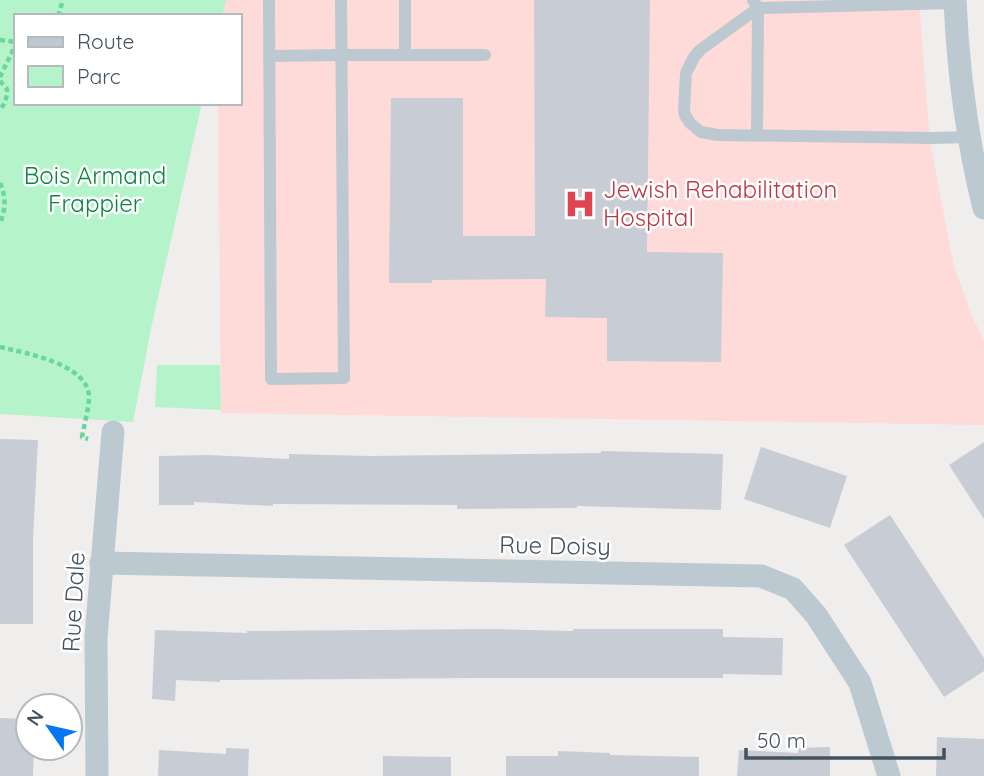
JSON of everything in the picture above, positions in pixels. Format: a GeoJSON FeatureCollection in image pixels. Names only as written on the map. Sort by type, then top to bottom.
{"type":"FeatureCollection","features":[{"type":"Feature","properties":{"kind":"street"},"geometry":{"type":"LineString","coordinates":[[955,1],[962,84],[975,173],[984,208]]}},
{"type":"Feature","properties":{"kind":"street","name":"Rue Dale"},"geometry":{"type":"LineString","coordinates":[[97,776],[96,636],[113,432]]}},
{"type":"Feature","properties":{"kind":"street","name":"Rue Doisy"},"geometry":{"type":"LineString","coordinates":[[101,563],[761,576],[793,589],[816,615],[860,684],[889,776]]}},
{"type":"Feature","properties":{"kind":"lane"},"geometry":{"type":"LineString","coordinates":[[269,0],[271,379],[344,378],[341,0]]}},
{"type":"Feature","properties":{"kind":"lane"},"geometry":{"type":"LineString","coordinates":[[405,0],[405,55]]}},
{"type":"Feature","properties":{"kind":"lane"},"geometry":{"type":"LineString","coordinates":[[955,1],[755,4],[694,57],[686,73],[684,108],[690,123],[701,132],[718,135],[970,137]]}},
{"type":"Feature","properties":{"kind":"lane"},"geometry":{"type":"LineString","coordinates":[[755,4],[757,135]]}},
{"type":"Feature","properties":{"kind":"lane"},"geometry":{"type":"LineString","coordinates":[[269,56],[485,55]]}},
{"type":"Feature","properties":{"kind":"path"},"geometry":{"type":"LineString","coordinates":[[0,109],[7,97],[7,89],[0,79],[14,48]]}},
{"type":"Feature","properties":{"kind":"path"},"geometry":{"type":"LineString","coordinates":[[0,183],[5,197],[0,223]]}},
{"type":"Feature","properties":{"kind":"path"},"geometry":{"type":"LineString","coordinates":[[0,347],[49,359],[64,365],[78,376],[90,397],[86,417]]}},
{"type":"Feature","properties":{"kind":"shaded area","name":"Jewish Rehabilitation Hospital"},"geometry":{"type":"Polygon","coordinates":[[[217,0],[919,0],[930,142],[954,266],[972,316],[984,340],[984,425],[221,413],[218,105],[242,105],[242,14],[217,14],[217,0]]]}},
{"type":"Feature","properties":{"kind":"green space","name":"Bois Armand Frappier"},"geometry":{"type":"Polygon","coordinates":[[[0,0],[226,0],[222,14],[14,14],[14,105],[202,105],[152,324],[133,422],[0,414],[0,0]]]}},
{"type":"Feature","properties":{"kind":"green space"},"geometry":{"type":"Polygon","coordinates":[[[157,365],[220,365],[221,410],[155,407],[157,365]]]}},
{"type":"Feature","properties":{"kind":"building"},"geometry":{"type":"Polygon","coordinates":[[[534,0],[650,0],[647,252],[723,253],[721,362],[607,361],[607,318],[545,317],[546,279],[389,283],[391,98],[463,98],[463,236],[535,236],[534,0]]]}},
{"type":"Feature","properties":{"kind":"building"},"geometry":{"type":"Polygon","coordinates":[[[0,439],[38,440],[33,539],[33,624],[0,624],[0,439]]]}},
{"type":"Feature","properties":{"kind":"building"},"geometry":{"type":"Polygon","coordinates":[[[984,442],[984,519],[949,465],[984,442]]]}},
{"type":"Feature","properties":{"kind":"building"},"geometry":{"type":"Polygon","coordinates":[[[761,447],[847,476],[830,528],[744,499],[761,447]]]}},
{"type":"Feature","properties":{"kind":"building"},"geometry":{"type":"Polygon","coordinates":[[[601,451],[723,454],[721,510],[577,506],[457,509],[457,505],[273,506],[194,502],[194,505],[159,505],[159,456],[208,455],[289,459],[289,454],[370,456],[601,451]]]}},
{"type":"Feature","properties":{"kind":"building"},"geometry":{"type":"Polygon","coordinates":[[[890,515],[984,658],[984,671],[944,697],[844,545],[890,515]]]}},
{"type":"Feature","properties":{"kind":"building"},"geometry":{"type":"Polygon","coordinates":[[[723,629],[723,637],[783,638],[782,675],[723,674],[723,678],[220,682],[176,680],[175,701],[152,699],[155,630],[247,633],[723,629]]]}},
{"type":"Feature","properties":{"kind":"building"},"geometry":{"type":"Polygon","coordinates":[[[0,718],[14,718],[14,762],[34,762],[33,776],[0,776],[0,718]]]}},
{"type":"Feature","properties":{"kind":"building"},"geometry":{"type":"Polygon","coordinates":[[[937,737],[984,739],[984,776],[936,776],[937,737]]]}},
{"type":"Feature","properties":{"kind":"building"},"geometry":{"type":"Polygon","coordinates":[[[830,747],[830,776],[737,776],[739,750],[798,753],[798,748],[830,747]]]}},
{"type":"Feature","properties":{"kind":"building"},"geometry":{"type":"Polygon","coordinates":[[[226,748],[249,749],[248,776],[158,776],[159,750],[226,754],[226,748]]]}},
{"type":"Feature","properties":{"kind":"building"},"geometry":{"type":"Polygon","coordinates":[[[558,751],[699,757],[699,776],[506,776],[506,756],[558,756],[558,751]]]}},
{"type":"Feature","properties":{"kind":"building"},"geometry":{"type":"Polygon","coordinates":[[[383,756],[451,757],[451,776],[383,776],[383,756]]]}},
{"type":"Feature","properties":{"kind":"place","name":"Jewish Rehabilitation Hospital"},"geometry":{"type":"Point","coordinates":[580,204]}}]}
